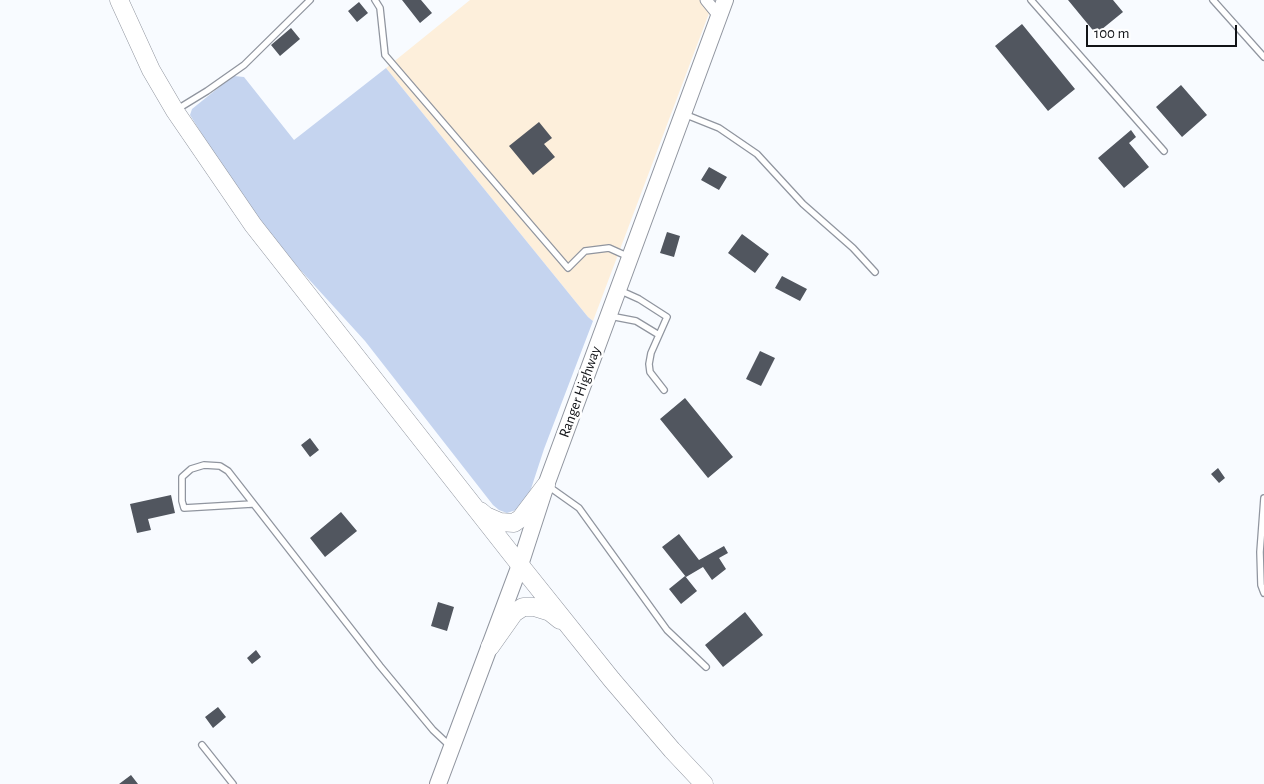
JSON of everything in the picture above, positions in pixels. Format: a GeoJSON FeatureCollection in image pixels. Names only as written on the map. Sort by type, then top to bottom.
{"type":"FeatureCollection","features":[{"type":"Feature","properties":{"kind":"main road"},"geometry":{"type":"LineString","coordinates":[[118,0],[151,70],[175,111],[253,225],[570,628],[654,729],[704,784]]}},
{"type":"Feature","properties":{"kind":"main road","name":"Ranger Highway"},"geometry":{"type":"LineString","coordinates":[[438,784],[520,565],[546,485],[629,257],[725,0]]}},
{"type":"Feature","properties":{"kind":"main road"},"geometry":{"type":"LineString","coordinates":[[473,505],[486,516],[500,522],[514,523],[521,518],[546,485]]}},
{"type":"Feature","properties":{"kind":"main road"},"geometry":{"type":"LineString","coordinates":[[490,646],[514,613],[523,607],[534,607],[550,612],[570,628]]}},
{"type":"Feature","properties":{"kind":"street"},"geometry":{"type":"LineString","coordinates":[[706,0],[719,16]]}},
{"type":"Feature","properties":{"kind":"lane"},"geometry":{"type":"LineString","coordinates":[[175,111],[244,65],[310,0]]}},
{"type":"Feature","properties":{"kind":"lane"},"geometry":{"type":"LineString","coordinates":[[375,0],[380,8],[385,55],[568,268],[585,251],[609,248],[629,257]]}},
{"type":"Feature","properties":{"kind":"lane"},"geometry":{"type":"LineString","coordinates":[[1031,0],[1164,150]]}},
{"type":"Feature","properties":{"kind":"lane"},"geometry":{"type":"LineString","coordinates":[[1213,0],[1264,57]]}},
{"type":"Feature","properties":{"kind":"lane"},"geometry":{"type":"LineString","coordinates":[[682,113],[719,128],[757,154],[781,182],[853,248],[875,272]]}},
{"type":"Feature","properties":{"kind":"lane"},"geometry":{"type":"LineString","coordinates":[[618,290],[639,299],[667,317],[651,353],[649,364],[650,372],[664,390]]}},
{"type":"Feature","properties":{"kind":"lane"},"geometry":{"type":"LineString","coordinates":[[608,316],[636,321],[659,335]]}},
{"type":"Feature","properties":{"kind":"lane"},"geometry":{"type":"LineString","coordinates":[[252,504],[184,508],[182,501],[182,477],[191,469],[204,465],[220,466],[228,471],[380,666],[433,730],[452,748]]}},
{"type":"Feature","properties":{"kind":"lane"},"geometry":{"type":"LineString","coordinates":[[546,485],[579,508],[667,630],[706,668]]}},
{"type":"Feature","properties":{"kind":"lane"},"geometry":{"type":"LineString","coordinates":[[1264,498],[1260,552],[1261,585],[1264,593]]}},
{"type":"Feature","properties":{"kind":"lane"},"geometry":{"type":"LineString","coordinates":[[202,745],[233,784]]}},
{"type":"Feature","properties":{"kind":"shaded area"},"geometry":{"type":"Polygon","coordinates":[[[470,0],[714,0],[593,321],[386,68],[470,0]]]}},
{"type":"Feature","properties":{"kind":"shaded area"},"geometry":{"type":"Polygon","coordinates":[[[386,68],[593,321],[544,449],[528,498],[522,508],[507,513],[493,505],[365,341],[263,226],[226,173],[190,115],[192,109],[228,80],[234,76],[244,77],[294,140],[386,68]]]}},
{"type":"Feature","properties":{"kind":"building"},"geometry":{"type":"Polygon","coordinates":[[[402,0],[421,0],[432,13],[420,23],[402,0]]]}},
{"type":"Feature","properties":{"kind":"building"},"geometry":{"type":"Polygon","coordinates":[[[1068,0],[1113,0],[1123,12],[1096,34],[1068,0]]]}},
{"type":"Feature","properties":{"kind":"building"},"geometry":{"type":"Polygon","coordinates":[[[359,2],[368,13],[357,22],[348,11],[359,2]]]}},
{"type":"Feature","properties":{"kind":"building"},"geometry":{"type":"Polygon","coordinates":[[[1022,24],[1075,89],[1048,111],[995,46],[1022,24]]]}},
{"type":"Feature","properties":{"kind":"building"},"geometry":{"type":"Polygon","coordinates":[[[291,28],[300,39],[280,56],[271,45],[291,28]]]}},
{"type":"Feature","properties":{"kind":"building"},"geometry":{"type":"Polygon","coordinates":[[[1181,85],[1207,115],[1182,137],[1156,107],[1181,85]]]}},
{"type":"Feature","properties":{"kind":"building"},"geometry":{"type":"Polygon","coordinates":[[[539,122],[552,138],[544,144],[555,157],[533,175],[509,146],[539,122]]]}},
{"type":"Feature","properties":{"kind":"building"},"geometry":{"type":"Polygon","coordinates":[[[1131,130],[1136,137],[1129,143],[1149,167],[1124,188],[1098,158],[1131,130]]]}},
{"type":"Feature","properties":{"kind":"building"},"geometry":{"type":"Polygon","coordinates":[[[709,167],[727,177],[719,190],[701,180],[709,167]]]}},
{"type":"Feature","properties":{"kind":"building"},"geometry":{"type":"Polygon","coordinates":[[[667,232],[680,236],[674,257],[660,253],[667,232]]]}},
{"type":"Feature","properties":{"kind":"building"},"geometry":{"type":"Polygon","coordinates":[[[742,234],[769,254],[755,273],[728,253],[742,234]]]}},
{"type":"Feature","properties":{"kind":"building"},"geometry":{"type":"Polygon","coordinates":[[[782,276],[807,289],[800,301],[775,288],[782,276]]]}},
{"type":"Feature","properties":{"kind":"building"},"geometry":{"type":"Polygon","coordinates":[[[760,351],[775,358],[761,386],[746,379],[760,351]]]}},
{"type":"Feature","properties":{"kind":"building"},"geometry":{"type":"Polygon","coordinates":[[[685,398],[733,457],[708,478],[660,419],[685,398]]]}},
{"type":"Feature","properties":{"kind":"building"},"geometry":{"type":"Polygon","coordinates":[[[310,438],[319,450],[310,457],[301,445],[310,438]]]}},
{"type":"Feature","properties":{"kind":"building"},"geometry":{"type":"Polygon","coordinates":[[[1218,468],[1225,478],[1219,483],[1211,474],[1218,468]]]}},
{"type":"Feature","properties":{"kind":"building"},"geometry":{"type":"Polygon","coordinates":[[[171,495],[175,513],[148,519],[151,530],[137,533],[130,504],[171,495]]]}},
{"type":"Feature","properties":{"kind":"building"},"geometry":{"type":"Polygon","coordinates":[[[341,512],[357,531],[325,557],[310,538],[341,512]]]}},
{"type":"Feature","properties":{"kind":"building"},"geometry":{"type":"Polygon","coordinates":[[[679,534],[699,560],[724,546],[728,553],[719,558],[726,569],[712,580],[703,567],[686,577],[662,547],[679,534]]]}},
{"type":"Feature","properties":{"kind":"building"},"geometry":{"type":"Polygon","coordinates":[[[685,576],[697,591],[681,604],[669,589],[685,576]]]}},
{"type":"Feature","properties":{"kind":"building"},"geometry":{"type":"Polygon","coordinates":[[[438,602],[454,607],[447,631],[431,626],[438,602]]]}},
{"type":"Feature","properties":{"kind":"building"},"geometry":{"type":"Polygon","coordinates":[[[745,612],[763,635],[723,667],[705,645],[745,612]]]}},
{"type":"Feature","properties":{"kind":"building"},"geometry":{"type":"Polygon","coordinates":[[[256,650],[261,657],[252,664],[247,658],[256,650]]]}},
{"type":"Feature","properties":{"kind":"building"},"geometry":{"type":"Polygon","coordinates":[[[218,707],[226,717],[213,728],[205,717],[218,707]]]}},
{"type":"Feature","properties":{"kind":"building"},"geometry":{"type":"Polygon","coordinates":[[[131,775],[138,784],[119,784],[131,775]]]}}]}
